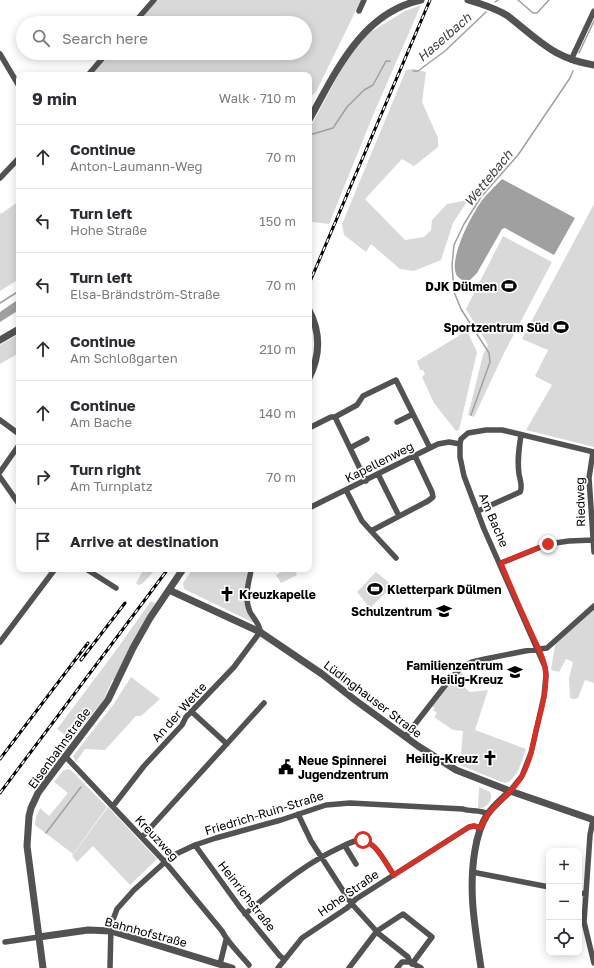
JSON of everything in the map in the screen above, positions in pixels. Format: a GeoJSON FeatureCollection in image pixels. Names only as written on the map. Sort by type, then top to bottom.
{"type":"FeatureCollection","features":[{"type":"Feature","properties":{"kind":"street"},"geometry":{"type":"LineString","coordinates":[[140,16],[154,0]]}},
{"type":"Feature","properties":{"kind":"street"},"geometry":{"type":"LineString","coordinates":[[359,11],[364,0]]}},
{"type":"Feature","properties":{"kind":"street"},"geometry":{"type":"LineString","coordinates":[[312,115],[346,55],[370,26],[402,3],[421,0]]}},
{"type":"Feature","properties":{"kind":"street"},"geometry":{"type":"LineString","coordinates":[[468,0],[494,8],[508,16],[547,47],[571,60],[594,65]]}},
{"type":"Feature","properties":{"kind":"street"},"geometry":{"type":"LineString","coordinates":[[571,60],[594,11]]}},
{"type":"Feature","properties":{"kind":"street"},"geometry":{"type":"LineString","coordinates":[[0,54],[16,81]]}},
{"type":"Feature","properties":{"kind":"street"},"geometry":{"type":"LineString","coordinates":[[91,72],[101,60]]}},
{"type":"Feature","properties":{"kind":"street"},"geometry":{"type":"LineString","coordinates":[[0,178],[16,161]]}},
{"type":"Feature","properties":{"kind":"street"},"geometry":{"type":"LineString","coordinates":[[312,318],[318,335],[318,347],[312,370]]}},
{"type":"Feature","properties":{"kind":"street"},"geometry":{"type":"LineString","coordinates":[[0,340],[16,331]]}},
{"type":"Feature","properties":{"kind":"street"},"geometry":{"type":"LineString","coordinates":[[312,426],[331,417],[335,417],[357,405],[363,396],[396,380],[430,448]]}},
{"type":"Feature","properties":{"kind":"street"},"geometry":{"type":"LineString","coordinates":[[397,422],[413,414]]}},
{"type":"Feature","properties":{"kind":"street"},"geometry":{"type":"LineString","coordinates":[[335,417],[366,481]]}},
{"type":"Feature","properties":{"kind":"street"},"geometry":{"type":"LineString","coordinates":[[0,420],[16,432]]}},
{"type":"Feature","properties":{"kind":"street","name":"Kapellenweg"},"geometry":{"type":"LineString","coordinates":[[312,507],[438,444],[461,442],[468,433],[486,430],[502,430],[593,452]]}},
{"type":"Feature","properties":{"kind":"street"},"geometry":{"type":"LineString","coordinates":[[478,511],[520,492],[522,489],[518,454],[521,435]]}},
{"type":"Feature","properties":{"kind":"street"},"geometry":{"type":"LineString","coordinates":[[350,448],[367,439]]}},
{"type":"Feature","properties":{"kind":"street","name":"Am Bache"},"geometry":{"type":"LineString","coordinates":[[461,442],[460,457],[464,476],[484,528],[539,650],[546,671],[544,696],[529,760],[522,776],[510,791]]}},
{"type":"Feature","properties":{"kind":"street"},"geometry":{"type":"LineString","coordinates":[[0,472],[16,449]]}},
{"type":"Feature","properties":{"kind":"street","name":"Riedweg"},"geometry":{"type":"LineString","coordinates":[[593,452],[589,478],[593,517],[594,552]]}},
{"type":"Feature","properties":{"kind":"street"},"geometry":{"type":"LineString","coordinates":[[371,531],[433,497],[415,456]]}},
{"type":"Feature","properties":{"kind":"street"},"geometry":{"type":"LineString","coordinates":[[378,474],[399,516]]}},
{"type":"Feature","properties":{"kind":"street"},"geometry":{"type":"LineString","coordinates":[[0,477],[16,500]]}},
{"type":"Feature","properties":{"kind":"street"},"geometry":{"type":"LineString","coordinates":[[346,490],[362,521],[396,558]]}},
{"type":"Feature","properties":{"kind":"street"},"geometry":{"type":"LineString","coordinates":[[501,563],[548,544],[593,540]]}},
{"type":"Feature","properties":{"kind":"street"},"geometry":{"type":"LineString","coordinates":[[0,642],[53,572]]}},
{"type":"Feature","properties":{"kind":"street"},"geometry":{"type":"LineString","coordinates":[[91,572],[116,588]]}},
{"type":"Feature","properties":{"kind":"street"},"geometry":{"type":"LineString","coordinates":[[169,590],[181,572]]}},
{"type":"Feature","properties":{"kind":"street"},"geometry":{"type":"LineString","coordinates":[[251,572],[247,602],[260,627],[260,632]]}},
{"type":"Feature","properties":{"kind":"street","name":"Lüdinghauser Straße"},"geometry":{"type":"LineString","coordinates":[[169,590],[260,632],[322,674],[354,700],[405,736],[456,770],[510,791],[594,820]]}},
{"type":"Feature","properties":{"kind":"street","name":"Eisenbahnstraße"},"geometry":{"type":"LineString","coordinates":[[43,968],[27,846],[28,821],[31,808],[38,793],[64,756],[108,700],[133,648],[150,618],[169,590]]}},
{"type":"Feature","properties":{"kind":"street"},"geometry":{"type":"LineString","coordinates":[[405,736],[450,678],[460,669],[485,659],[547,648],[594,606]]}},
{"type":"Feature","properties":{"kind":"street","name":"An der Wette"},"geometry":{"type":"LineString","coordinates":[[112,806],[144,766],[182,725],[186,717],[234,667],[260,632]]}},
{"type":"Feature","properties":{"kind":"street"},"geometry":{"type":"LineString","coordinates":[[142,837],[264,703]]}},
{"type":"Feature","properties":{"kind":"street"},"geometry":{"type":"LineString","coordinates":[[192,712],[227,744]]}},
{"type":"Feature","properties":{"kind":"street","name":"Kreuzweg"},"geometry":{"type":"LineString","coordinates":[[64,756],[165,862],[222,931],[226,940],[231,943],[249,965]]}},
{"type":"Feature","properties":{"kind":"street"},"geometry":{"type":"LineString","coordinates":[[481,968],[473,913],[472,872],[477,839],[488,814],[510,791]]}},
{"type":"Feature","properties":{"kind":"street","name":"Friedrich-Ruin-Straße"},"geometry":{"type":"LineString","coordinates":[[110,968],[111,925],[117,909],[165,862],[176,854],[196,845],[298,814],[322,805],[350,803],[463,809],[467,811],[485,812],[488,814]]}},
{"type":"Feature","properties":{"kind":"street"},"geometry":{"type":"LineString","coordinates":[[298,814],[304,830],[352,903],[377,931],[408,957],[411,963]]}},
{"type":"Feature","properties":{"kind":"street"},"geometry":{"type":"LineString","coordinates":[[594,820],[590,838],[584,922],[594,963]]}},
{"type":"Feature","properties":{"kind":"street","name":"Hohe Straße"},"geometry":{"type":"LineString","coordinates":[[278,968],[302,938],[347,908],[352,903],[469,827],[474,826],[481,828]]}},
{"type":"Feature","properties":{"kind":"street"},"geometry":{"type":"LineString","coordinates":[[245,914],[296,872],[320,856],[360,840],[370,843],[375,847],[394,875]]}},
{"type":"Feature","properties":{"kind":"street","name":"Heinrichstraße"},"geometry":{"type":"LineString","coordinates":[[196,845],[245,914],[284,959]]}},
{"type":"Feature","properties":{"kind":"street"},"geometry":{"type":"LineString","coordinates":[[345,846],[356,864]]}},
{"type":"Feature","properties":{"kind":"street"},"geometry":{"type":"LineString","coordinates":[[472,872],[546,886]]}},
{"type":"Feature","properties":{"kind":"street"},"geometry":{"type":"LineString","coordinates":[[582,893],[586,894]]}},
{"type":"Feature","properties":{"kind":"street"},"geometry":{"type":"LineString","coordinates":[[349,968],[377,931],[403,914],[432,937],[411,963]]}},
{"type":"Feature","properties":{"kind":"street","name":"Bahnhofstraße"},"geometry":{"type":"LineString","coordinates":[[5,942],[88,930],[111,931],[232,968]]}},
{"type":"Feature","properties":{"kind":"street"},"geometry":{"type":"LineString","coordinates":[[220,964],[226,940]]}},
{"type":"Feature","properties":{"kind":"street"},"geometry":{"type":"LineString","coordinates":[[397,968],[402,962],[411,963],[421,968]]}},
{"type":"Feature","properties":{"kind":"shaded area"},"geometry":{"type":"Polygon","coordinates":[[[156,0],[361,0],[316,92],[312,95],[312,72],[93,72],[103,60],[312,60],[312,16],[142,16],[156,0]]]}},
{"type":"Feature","properties":{"kind":"shaded area"},"geometry":{"type":"Polygon","coordinates":[[[421,5],[374,113],[329,224],[312,222],[312,124],[345,62],[364,36],[405,11],[421,5]]]}},
{"type":"Feature","properties":{"kind":"shaded area"},"geometry":{"type":"Polygon","coordinates":[[[414,69],[426,72],[422,102],[438,138],[438,147],[414,166],[402,159],[365,199],[405,240],[424,237],[431,230],[432,220],[447,204],[468,200],[453,223],[441,260],[414,271],[400,269],[371,244],[366,252],[344,235],[342,224],[406,70],[414,69]]]}},
{"type":"Feature","properties":{"kind":"shaded area"},"geometry":{"type":"Polygon","coordinates":[[[502,179],[575,218],[554,255],[505,228],[502,229],[477,273],[470,280],[462,280],[457,276],[455,259],[462,236],[485,196],[502,179]]]}},
{"type":"Feature","properties":{"kind":"shaded area"},"geometry":{"type":"Polygon","coordinates":[[[16,203],[16,281],[0,291],[0,212],[1,214],[16,203]]]}},
{"type":"Feature","properties":{"kind":"shaded area","name":"Sportzentrum Süd"},"geometry":{"type":"Polygon","coordinates":[[[594,204],[594,447],[526,430],[552,385],[535,376],[548,350],[522,339],[594,204]]]}},
{"type":"Feature","properties":{"kind":"shaded area","name":"DJK Dülmen"},"geometry":{"type":"Polygon","coordinates":[[[503,236],[552,262],[504,353],[474,417],[468,415],[483,355],[488,345],[466,309],[503,236]]]}},
{"type":"Feature","properties":{"kind":"shaded area"},"geometry":{"type":"Polygon","coordinates":[[[16,301],[16,312],[0,322],[0,312],[16,301]]]}},
{"type":"Feature","properties":{"kind":"shaded area"},"geometry":{"type":"Polygon","coordinates":[[[467,331],[477,352],[459,430],[456,431],[434,403],[422,377],[425,374],[423,370],[420,370],[417,361],[467,331]]]}},
{"type":"Feature","properties":{"kind":"shaded area"},"geometry":{"type":"Polygon","coordinates":[[[16,336],[16,355],[0,364],[0,345],[16,336]]]}},
{"type":"Feature","properties":{"kind":"shaded area"},"geometry":{"type":"Polygon","coordinates":[[[142,572],[153,572],[142,584],[138,585],[136,583],[142,572]]]}},
{"type":"Feature","properties":{"kind":"shaded area"},"geometry":{"type":"Polygon","coordinates":[[[191,572],[248,572],[245,593],[256,624],[184,589],[183,583],[191,572]]]}},
{"type":"Feature","properties":{"kind":"shaded area"},"geometry":{"type":"Polygon","coordinates":[[[282,572],[296,572],[297,575],[281,583],[276,575],[282,572]]]}},
{"type":"Feature","properties":{"kind":"shaded area","name":"Kletterpark Dülmen"},"geometry":{"type":"Polygon","coordinates":[[[376,572],[393,586],[370,608],[357,592],[376,572]]]}},
{"type":"Feature","properties":{"kind":"shaded area"},"geometry":{"type":"Polygon","coordinates":[[[151,601],[158,605],[117,680],[112,680],[104,699],[72,740],[57,729],[151,601]]]}},
{"type":"Feature","properties":{"kind":"shaded area"},"geometry":{"type":"Polygon","coordinates":[[[594,610],[594,683],[585,680],[578,698],[574,699],[570,698],[569,678],[573,662],[566,659],[559,672],[551,670],[555,645],[594,610]]]}},
{"type":"Feature","properties":{"kind":"shaded area"},"geometry":{"type":"Polygon","coordinates":[[[462,672],[465,688],[470,692],[488,690],[475,730],[526,749],[515,775],[508,782],[504,783],[460,765],[463,731],[453,730],[434,717],[437,713],[433,710],[435,708],[432,707],[456,676],[462,672]]]}},
{"type":"Feature","properties":{"kind":"shaded area"},"geometry":{"type":"Polygon","coordinates":[[[131,677],[160,699],[141,716],[136,716],[105,750],[85,749],[76,762],[73,756],[113,705],[131,677]]]}},
{"type":"Feature","properties":{"kind":"shaded area"},"geometry":{"type":"Polygon","coordinates":[[[67,769],[71,770],[107,807],[73,854],[35,825],[36,817],[40,808],[49,816],[68,793],[54,782],[63,771],[67,769]]]}},
{"type":"Feature","properties":{"kind":"shaded area"},"geometry":{"type":"Polygon","coordinates":[[[479,787],[490,792],[491,795],[490,801],[481,808],[478,808],[479,787]]]}},
{"type":"Feature","properties":{"kind":"shaded area"},"geometry":{"type":"Polygon","coordinates":[[[108,807],[157,859],[130,885],[93,846],[77,862],[72,856],[108,807]]]}},
{"type":"Feature","properties":{"kind":"waterway","name":"Haselbach"},"geometry":{"type":"LineString","coordinates":[[518,0],[533,13],[537,13],[549,0]]}},
{"type":"Feature","properties":{"kind":"waterway","name":"Haselbach"},"geometry":{"type":"LineString","coordinates":[[413,71],[418,71],[445,51],[486,12]]}},
{"type":"Feature","properties":{"kind":"waterway","name":"Wettebach"},"geometry":{"type":"LineString","coordinates":[[579,53],[594,21]]}},
{"type":"Feature","properties":{"kind":"waterway","name":"Haselbach"},"geometry":{"type":"LineString","coordinates":[[312,134],[333,128],[347,107],[364,90],[373,85],[386,61],[390,61]]}},
{"type":"Feature","properties":{"kind":"waterway","name":"Wettebach"},"geometry":{"type":"LineString","coordinates":[[471,415],[490,362],[489,353],[461,309],[454,292],[452,265],[454,245],[464,224],[481,197],[518,155],[570,78],[573,71]]}},
{"type":"Feature","properties":{"kind":"waterway","name":"Haselbach"},"geometry":{"type":"LineString","coordinates":[[0,303],[16,293]]}},
{"type":"Feature","properties":{"kind":"waterway","name":"Wettebach"},"geometry":{"type":"LineString","coordinates":[[46,833],[81,787]]}},
{"type":"Feature","properties":{"kind":"railway"},"geometry":{"type":"LineString","coordinates":[[312,277],[430,0]]}},
{"type":"Feature","properties":{"kind":"railway"},"geometry":{"type":"LineString","coordinates":[[0,793],[166,572]]}},
{"type":"Feature","properties":{"kind":"railway"},"geometry":{"type":"LineString","coordinates":[[81,660],[125,603]]}},
{"type":"Feature","properties":{"kind":"railway"},"geometry":{"type":"LineString","coordinates":[[0,759],[88,643]]}},
{"type":"Feature","properties":{"kind":"place","name":"DJK Dülmen"},"geometry":{"type":"Point","coordinates":[509,286]}},
{"type":"Feature","properties":{"kind":"place","name":"Sportzentrum Süd"},"geometry":{"type":"Point","coordinates":[561,327]}},
{"type":"Feature","properties":{"kind":"place","name":"Kletterpark Dülmen"},"geometry":{"type":"Point","coordinates":[375,589]}},
{"type":"Feature","properties":{"kind":"place","name":"Kreuzkapelle"},"geometry":{"type":"Point","coordinates":[227,594]}},
{"type":"Feature","properties":{"kind":"place","name":"Schulzentrum"},"geometry":{"type":"Point","coordinates":[444,611]}},
{"type":"Feature","properties":{"kind":"place","name":"Familienzentrum Heilig-Kreuz"},"geometry":{"type":"Point","coordinates":[515,672]}},
{"type":"Feature","properties":{"kind":"place","name":"Heilig-Kreuz"},"geometry":{"type":"Point","coordinates":[490,758]}},
{"type":"Feature","properties":{"kind":"place","name":"Neue Spinnerei Jugendzentrum"},"geometry":{"type":"Point","coordinates":[286,767]}},
{"type":"Feature","properties":{"kind":"route"},"geometry":{"type":"LineString","coordinates":[[363,840],[375,847],[394,875],[469,827],[474,826],[481,828],[488,814],[514,787],[522,776],[529,760],[533,745],[544,696],[546,675],[539,650],[501,563],[548,544]]}}]}
